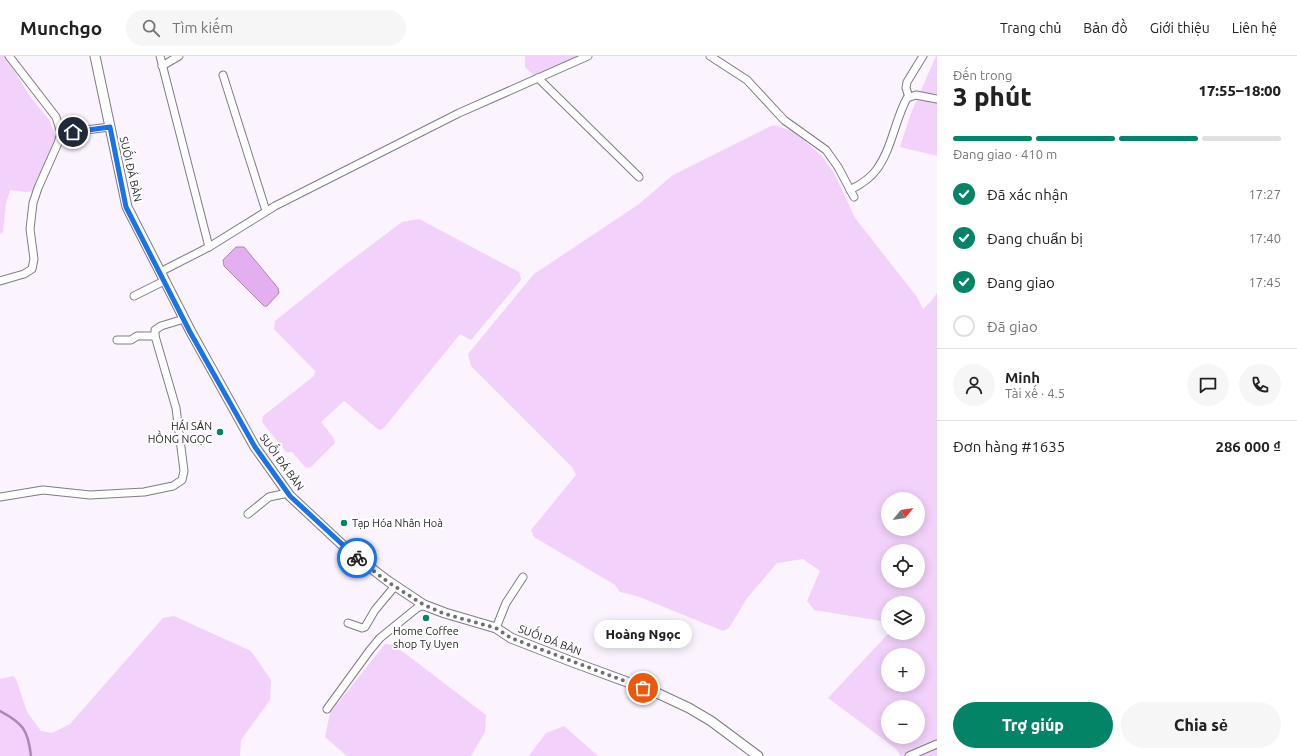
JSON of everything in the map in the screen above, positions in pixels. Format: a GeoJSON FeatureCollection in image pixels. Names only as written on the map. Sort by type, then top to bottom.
{"type":"FeatureCollection","features":[{"type":"Feature","properties":{"kind":"street"},"geometry":{"type":"LineString","coordinates":[[0,281],[24,274],[32,269],[34,259],[30,229],[33,203],[61,133],[56,117],[9,56]]}},
{"type":"Feature","properties":{"kind":"street","name":"SUỐI ĐÁ BÀN"},"geometry":{"type":"LineString","coordinates":[[95,56],[126,207],[184,319],[255,447],[288,493],[350,552],[395,586],[424,605],[445,614],[496,628],[511,638],[657,693],[689,708],[711,721],[758,756]]}},
{"type":"Feature","properties":{"kind":"street"},"geometry":{"type":"LineString","coordinates":[[160,56],[209,247]]}},
{"type":"Feature","properties":{"kind":"street"},"geometry":{"type":"LineString","coordinates":[[162,66],[179,56]]}},
{"type":"Feature","properties":{"kind":"street"},"geometry":{"type":"LineString","coordinates":[[134,296],[162,276],[266,212],[459,113],[588,56]]}},
{"type":"Feature","properties":{"kind":"street"},"geometry":{"type":"LineString","coordinates":[[710,56],[747,80],[784,120],[826,150],[838,167],[854,197]]}},
{"type":"Feature","properties":{"kind":"street"},"geometry":{"type":"LineString","coordinates":[[909,97],[906,88],[907,82],[923,56]]}},
{"type":"Feature","properties":{"kind":"street"},"geometry":{"type":"LineString","coordinates":[[223,75],[266,212]]}},
{"type":"Feature","properties":{"kind":"street"},"geometry":{"type":"LineString","coordinates":[[538,78],[639,178]]}},
{"type":"Feature","properties":{"kind":"street"},"geometry":{"type":"LineString","coordinates":[[850,190],[863,183],[877,169],[890,142],[902,107],[907,98],[916,95],[937,98]]}},
{"type":"Feature","properties":{"kind":"street"},"geometry":{"type":"LineString","coordinates":[[61,133],[110,127]]}},
{"type":"Feature","properties":{"kind":"street"},"geometry":{"type":"LineString","coordinates":[[0,497],[43,490],[90,495],[144,492],[173,486],[182,480],[184,471],[176,408],[155,336],[155,330],[161,326],[184,319]]}},
{"type":"Feature","properties":{"kind":"street"},"geometry":{"type":"LineString","coordinates":[[117,340],[131,340],[138,336],[155,336]]}},
{"type":"Feature","properties":{"kind":"street"},"geometry":{"type":"LineString","coordinates":[[248,514],[269,497],[288,493]]}},
{"type":"Feature","properties":{"kind":"street"},"geometry":{"type":"LineString","coordinates":[[496,628],[506,603],[523,577]]}},
{"type":"Feature","properties":{"kind":"street"},"geometry":{"type":"LineString","coordinates":[[348,623],[362,628],[365,627],[375,610],[395,586]]}},
{"type":"Feature","properties":{"kind":"street"},"geometry":{"type":"LineString","coordinates":[[327,709],[380,638],[417,608],[424,605]]}},
{"type":"Feature","properties":{"kind":"street"},"geometry":{"type":"LineString","coordinates":[[909,756],[937,744]]}},
{"type":"Feature","properties":{"kind":"shaded area"},"geometry":{"type":"Polygon","coordinates":[[[0,56],[5,56],[31,98],[50,121],[55,137],[50,156],[33,191],[26,192],[10,190],[6,203],[3,232],[0,234],[0,56]]]}},
{"type":"Feature","properties":{"kind":"shaded area"},"geometry":{"type":"Polygon","coordinates":[[[525,56],[579,56],[533,75],[525,67],[525,56]]]}},
{"type":"Feature","properties":{"kind":"shaded area"},"geometry":{"type":"Polygon","coordinates":[[[936,56],[937,156],[900,147],[911,113],[936,56]]]}},
{"type":"Feature","properties":{"kind":"shaded area"},"geometry":{"type":"Polygon","coordinates":[[[773,125],[793,131],[821,155],[834,173],[855,218],[917,297],[923,309],[937,293],[937,756],[901,756],[890,744],[925,744],[925,700],[881,700],[881,738],[828,698],[882,640],[925,640],[925,596],[881,596],[881,621],[814,610],[807,601],[820,571],[803,559],[777,563],[747,598],[729,628],[723,631],[637,596],[620,592],[615,585],[534,537],[531,530],[576,475],[572,467],[471,366],[468,354],[534,274],[639,204],[673,175],[773,125]]]}},
{"type":"Feature","properties":{"kind":"shaded area"},"geometry":{"type":"Polygon","coordinates":[[[419,219],[519,272],[521,280],[471,340],[460,334],[383,429],[379,430],[344,401],[321,422],[333,437],[335,443],[311,467],[306,468],[292,452],[286,452],[262,422],[263,416],[314,376],[315,371],[274,329],[275,321],[337,271],[402,222],[419,219]]]}},
{"type":"Feature","properties":{"kind":"shaded area"},"geometry":{"type":"Polygon","coordinates":[[[236,247],[244,247],[278,288],[279,293],[267,306],[264,306],[224,266],[223,260],[236,247]]]}},
{"type":"Feature","properties":{"kind":"shaded area"},"geometry":{"type":"Polygon","coordinates":[[[174,616],[251,651],[271,680],[270,700],[241,740],[240,756],[0,756],[0,679],[13,676],[16,679],[27,712],[41,731],[52,733],[70,724],[163,618],[174,616]]]}},
{"type":"Feature","properties":{"kind":"shaded area"},"geometry":{"type":"Polygon","coordinates":[[[385,644],[394,645],[486,715],[485,732],[471,756],[347,756],[325,737],[330,713],[385,644]]]}},
{"type":"Feature","properties":{"kind":"shaded area"},"geometry":{"type":"Polygon","coordinates":[[[564,726],[598,756],[529,756],[546,733],[564,726]]]}},
{"type":"Feature","properties":{"kind":"waterway"},"geometry":{"type":"LineString","coordinates":[[0,711],[14,719],[23,728],[28,740],[31,756]]}},
{"type":"Feature","properties":{"kind":"way so far"},"geometry":{"type":"LineString","coordinates":[[357,558],[388,582],[424,605],[445,614],[496,628],[511,638],[643,688]]}},
{"type":"Feature","properties":{"kind":"place","name":"HÁI SẢN HỒNG NGỌC"},"geometry":{"type":"Point","coordinates":[220,432]}},
{"type":"Feature","properties":{"kind":"place","name":"Tạp Hóa Nhân Hoà"},"geometry":{"type":"Point","coordinates":[344,523]}},
{"type":"Feature","properties":{"kind":"place","name":"Home Coffee shop Ty Uyen"},"geometry":{"type":"Point","coordinates":[426,618]}},
{"type":"Feature","properties":{"kind":"place","name":"Hoàng Ngọc"},"geometry":{"type":"Point","coordinates":[643,688]}},
{"type":"Feature","properties":{"kind":"route"},"geometry":{"type":"LineString","coordinates":[[73,132],[110,127],[126,207],[190,332],[255,447],[290,496],[357,558]]}}]}
